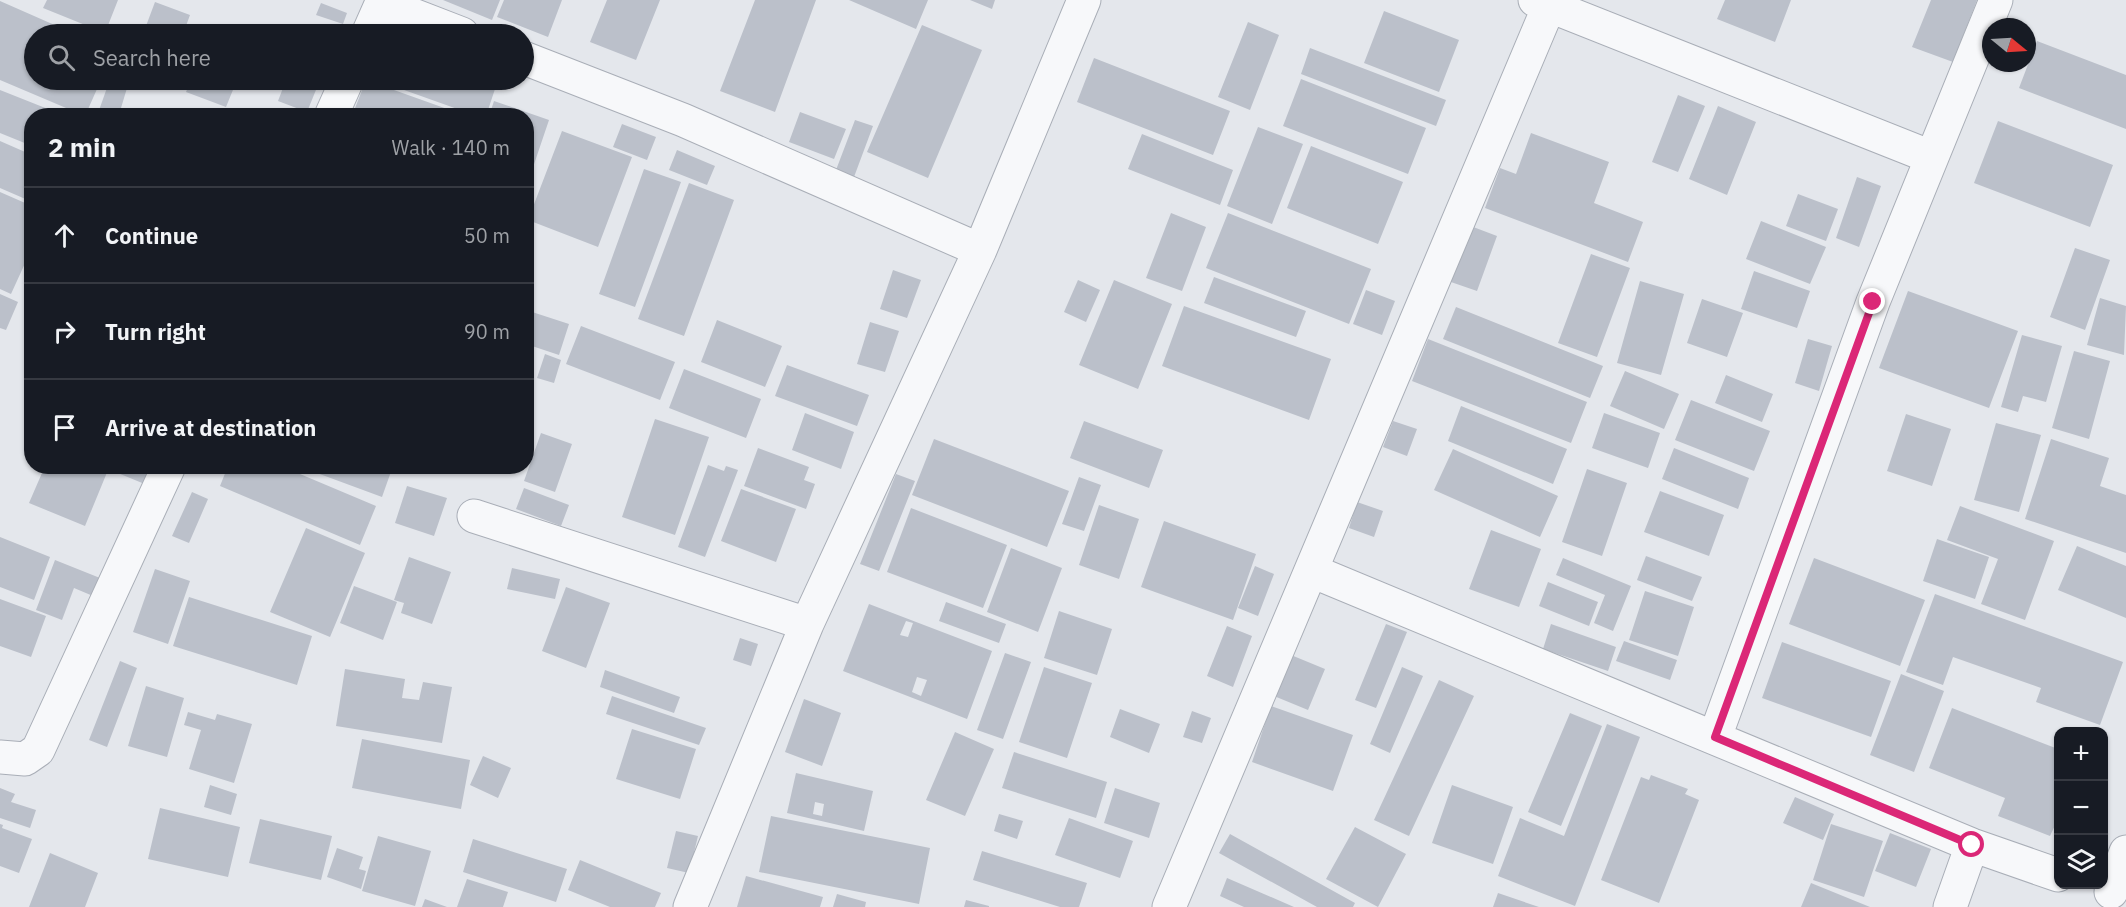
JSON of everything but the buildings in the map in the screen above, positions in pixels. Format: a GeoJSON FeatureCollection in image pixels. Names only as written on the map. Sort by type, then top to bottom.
{"type":"FeatureCollection","features":[{"type":"Feature","properties":{"kind":"street"},"geometry":{"type":"LineString","coordinates":[[690,907],[807,624],[980,250],[1084,0]]}},
{"type":"Feature","properties":{"kind":"street"},"geometry":{"type":"LineString","coordinates":[[1715,737],[1873,302],[1996,0]]}},
{"type":"Feature","properties":{"kind":"street"},"geometry":{"type":"LineString","coordinates":[[373,24],[383,2],[437,24]]}},
{"type":"Feature","properties":{"kind":"street"},"geometry":{"type":"LineString","coordinates":[[1169,907],[1312,571],[1542,3],[1931,157]]}},
{"type":"Feature","properties":{"kind":"street"},"geometry":{"type":"LineString","coordinates":[[534,62],[683,120],[980,250]]}},
{"type":"Feature","properties":{"kind":"street"},"geometry":{"type":"LineString","coordinates":[[334,108],[342,90]]}},
{"type":"Feature","properties":{"kind":"street"},"geometry":{"type":"LineString","coordinates":[[0,757],[25,759],[38,750],[165,474]]}},
{"type":"Feature","properties":{"kind":"street"},"geometry":{"type":"LineString","coordinates":[[474,516],[807,624]]}},
{"type":"Feature","properties":{"kind":"street"},"geometry":{"type":"LineString","coordinates":[[1312,571],[1972,845],[2054,873]]}},
{"type":"Feature","properties":{"kind":"street"},"geometry":{"type":"LineString","coordinates":[[1950,907],[1972,845]]}},
{"type":"Feature","properties":{"kind":"street"},"geometry":{"type":"LineString","coordinates":[[2109,891],[2126,852]]}},
{"type":"Feature","properties":{"kind":"route"},"geometry":{"type":"LineString","coordinates":[[1873,302],[1715,737],[1972,845]]}}]}
